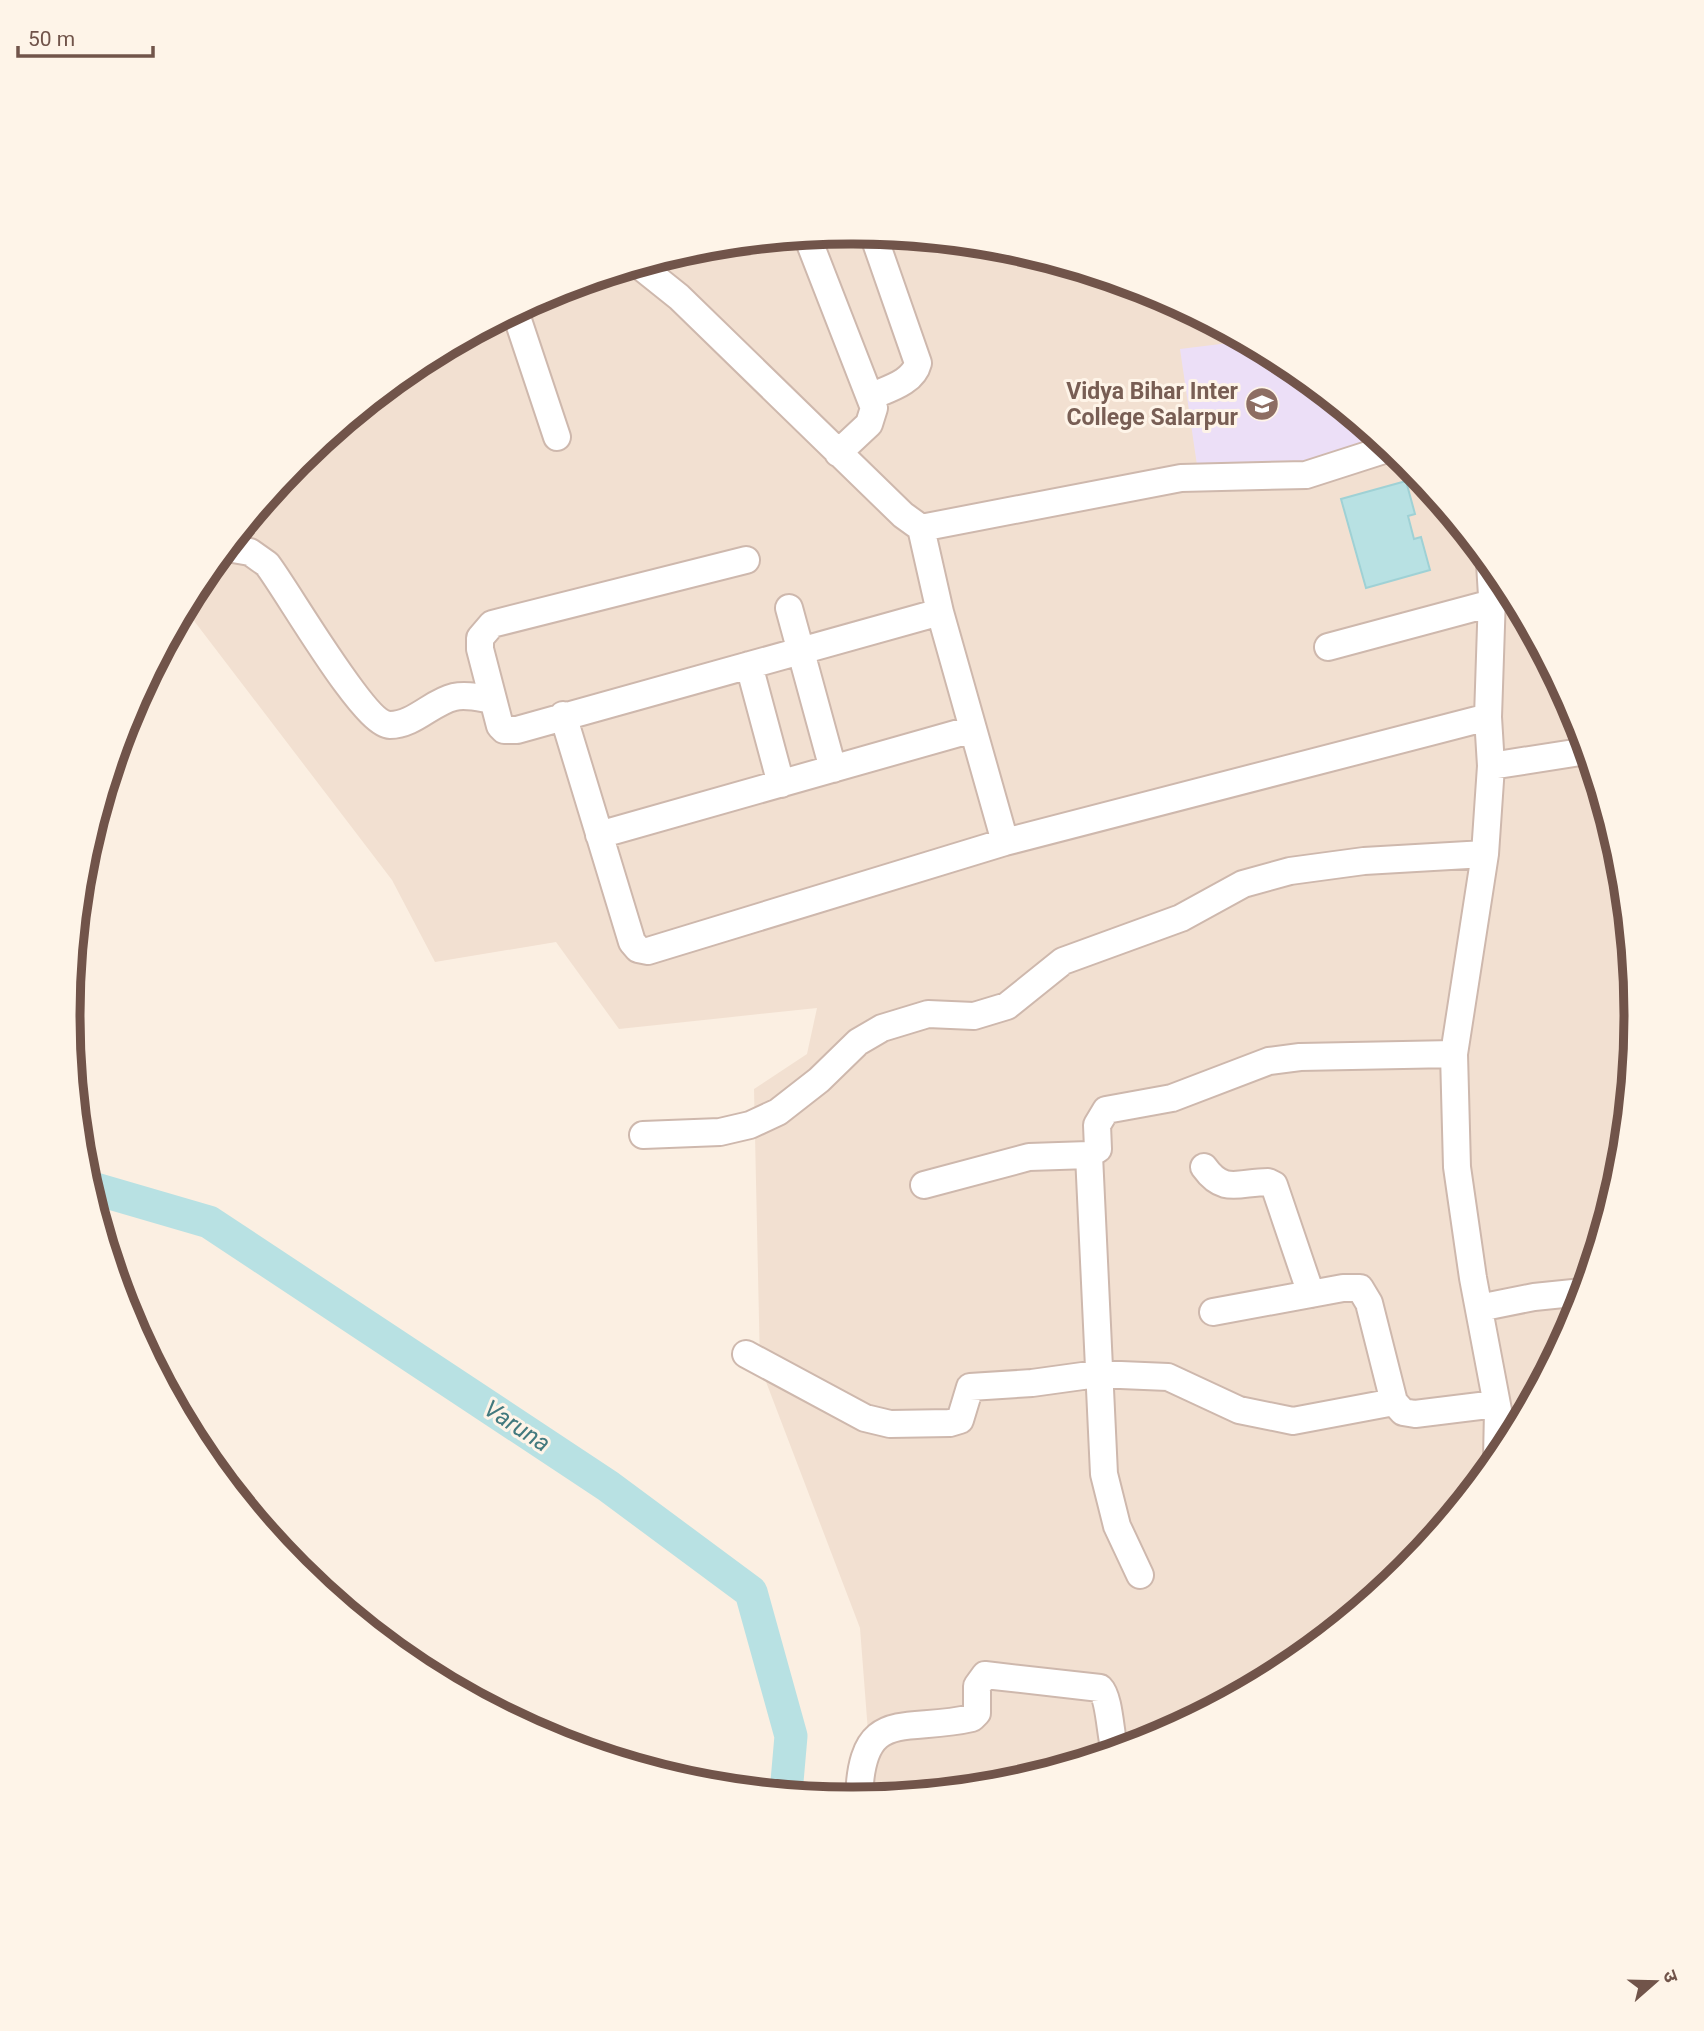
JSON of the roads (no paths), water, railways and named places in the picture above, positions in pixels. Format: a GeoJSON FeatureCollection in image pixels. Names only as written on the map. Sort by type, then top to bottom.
{"type":"FeatureCollection","features":[{"type":"Feature","properties":{"kind":"street"},"geometry":{"type":"LineString","coordinates":[[870,397],[908,379],[915,373],[918,363],[877,245]]}},
{"type":"Feature","properties":{"kind":"street"},"geometry":{"type":"LineString","coordinates":[[811,246],[870,397],[874,416],[838,453]]}},
{"type":"Feature","properties":{"kind":"street"},"geometry":{"type":"LineString","coordinates":[[649,271],[903,515],[921,528],[940,612],[1005,842]]}},
{"type":"Feature","properties":{"kind":"street"},"geometry":{"type":"LineString","coordinates":[[518,321],[557,437]]}},
{"type":"Feature","properties":{"kind":"street"},"geometry":{"type":"LineString","coordinates":[[921,528],[1181,478],[1306,474],[1379,452]]}},
{"type":"Feature","properties":{"kind":"street"},"geometry":{"type":"LineString","coordinates":[[237,550],[250,552],[267,564],[336,669],[381,723],[392,725],[413,718],[453,697],[468,695],[492,700]]}},
{"type":"Feature","properties":{"kind":"street"},"geometry":{"type":"LineString","coordinates":[[746,560],[492,624],[480,638],[480,649],[499,726],[504,730],[517,730],[940,612]]}},
{"type":"Feature","properties":{"kind":"street"},"geometry":{"type":"LineString","coordinates":[[1491,584],[1488,717],[1491,766],[1485,854],[1454,1054],[1457,1167],[1497,1407],[1497,1438]]}},
{"type":"Feature","properties":{"kind":"street"},"geometry":{"type":"LineString","coordinates":[[1328,647],[1492,603]]}},
{"type":"Feature","properties":{"kind":"street"},"geometry":{"type":"LineString","coordinates":[[789,608],[834,769]]}},
{"type":"Feature","properties":{"kind":"street"},"geometry":{"type":"LineString","coordinates":[[749,666],[782,784]]}},
{"type":"Feature","properties":{"kind":"street"},"geometry":{"type":"LineString","coordinates":[[563,715],[632,942],[638,949],[648,951],[1005,842],[1488,717]]}},
{"type":"Feature","properties":{"kind":"street"},"geometry":{"type":"LineString","coordinates":[[599,835],[973,729]]}},
{"type":"Feature","properties":{"kind":"street"},"geometry":{"type":"LineString","coordinates":[[1491,766],[1577,753]]}},
{"type":"Feature","properties":{"kind":"street"},"geometry":{"type":"LineString","coordinates":[[643,1135],[720,1132],[750,1125],[778,1112],[803,1094],[858,1042],[882,1028],[928,1014],[974,1016],[1007,1006],[1063,961],[1181,918],[1243,884],[1290,871],[1364,861],[1485,854]]}},
{"type":"Feature","properties":{"kind":"street"},"geometry":{"type":"LineString","coordinates":[[924,1185],[1029,1157],[1089,1155],[1098,1149],[1097,1125],[1106,1110],[1172,1098],[1269,1061],[1300,1057],[1454,1054]]}},
{"type":"Feature","properties":{"kind":"street"},"geometry":{"type":"LineString","coordinates":[[1089,1155],[1097,1374],[1107,1496],[1117,1527],[1140,1575]]}},
{"type":"Feature","properties":{"kind":"street"},"geometry":{"type":"LineString","coordinates":[[1204,1167],[1213,1180],[1226,1185],[1268,1182],[1274,1185],[1311,1294]]}},
{"type":"Feature","properties":{"kind":"street"},"geometry":{"type":"LineString","coordinates":[[1213,1312],[1352,1287],[1360,1288],[1365,1294],[1394,1402],[1403,1412],[1415,1414],[1497,1407]]}},
{"type":"Feature","properties":{"kind":"street"},"geometry":{"type":"LineString","coordinates":[[1479,1308],[1534,1297],[1572,1293]]}},
{"type":"Feature","properties":{"kind":"street"},"geometry":{"type":"LineString","coordinates":[[746,1354],[841,1407],[865,1418],[890,1424],[950,1423],[960,1420],[965,1413],[970,1387],[979,1384],[1032,1383],[1097,1374],[1168,1377],[1239,1410],[1293,1421],[1394,1402]]}},
{"type":"Feature","properties":{"kind":"street"},"geometry":{"type":"LineString","coordinates":[[1497,1407],[1507,1422]]}},
{"type":"Feature","properties":{"kind":"street"},"geometry":{"type":"LineString","coordinates":[[860,1787],[863,1761],[870,1741],[882,1731],[900,1726],[972,1718],[977,1713],[977,1686],[985,1675],[1100,1688],[1107,1700],[1112,1741]]}},
{"type":"Feature","properties":{"kind":"water"},"geometry":{"type":"Polygon","coordinates":[[[1406,481],[1415,514],[1408,516],[1414,539],[1421,537],[1430,570],[1366,588],[1341,499],[1406,481]]]}},
{"type":"Feature","properties":{"kind":"waterway","name":"Varuna"},"geometry":{"type":"LineString","coordinates":[[101,1190],[209,1222],[608,1486],[751,1592],[791,1736],[787,1784]]}},
{"type":"Feature","properties":{"kind":"place","name":"Vidya Bihar Inter College Salarpur"},"geometry":{"type":"Point","coordinates":[1262,404]}}]}
